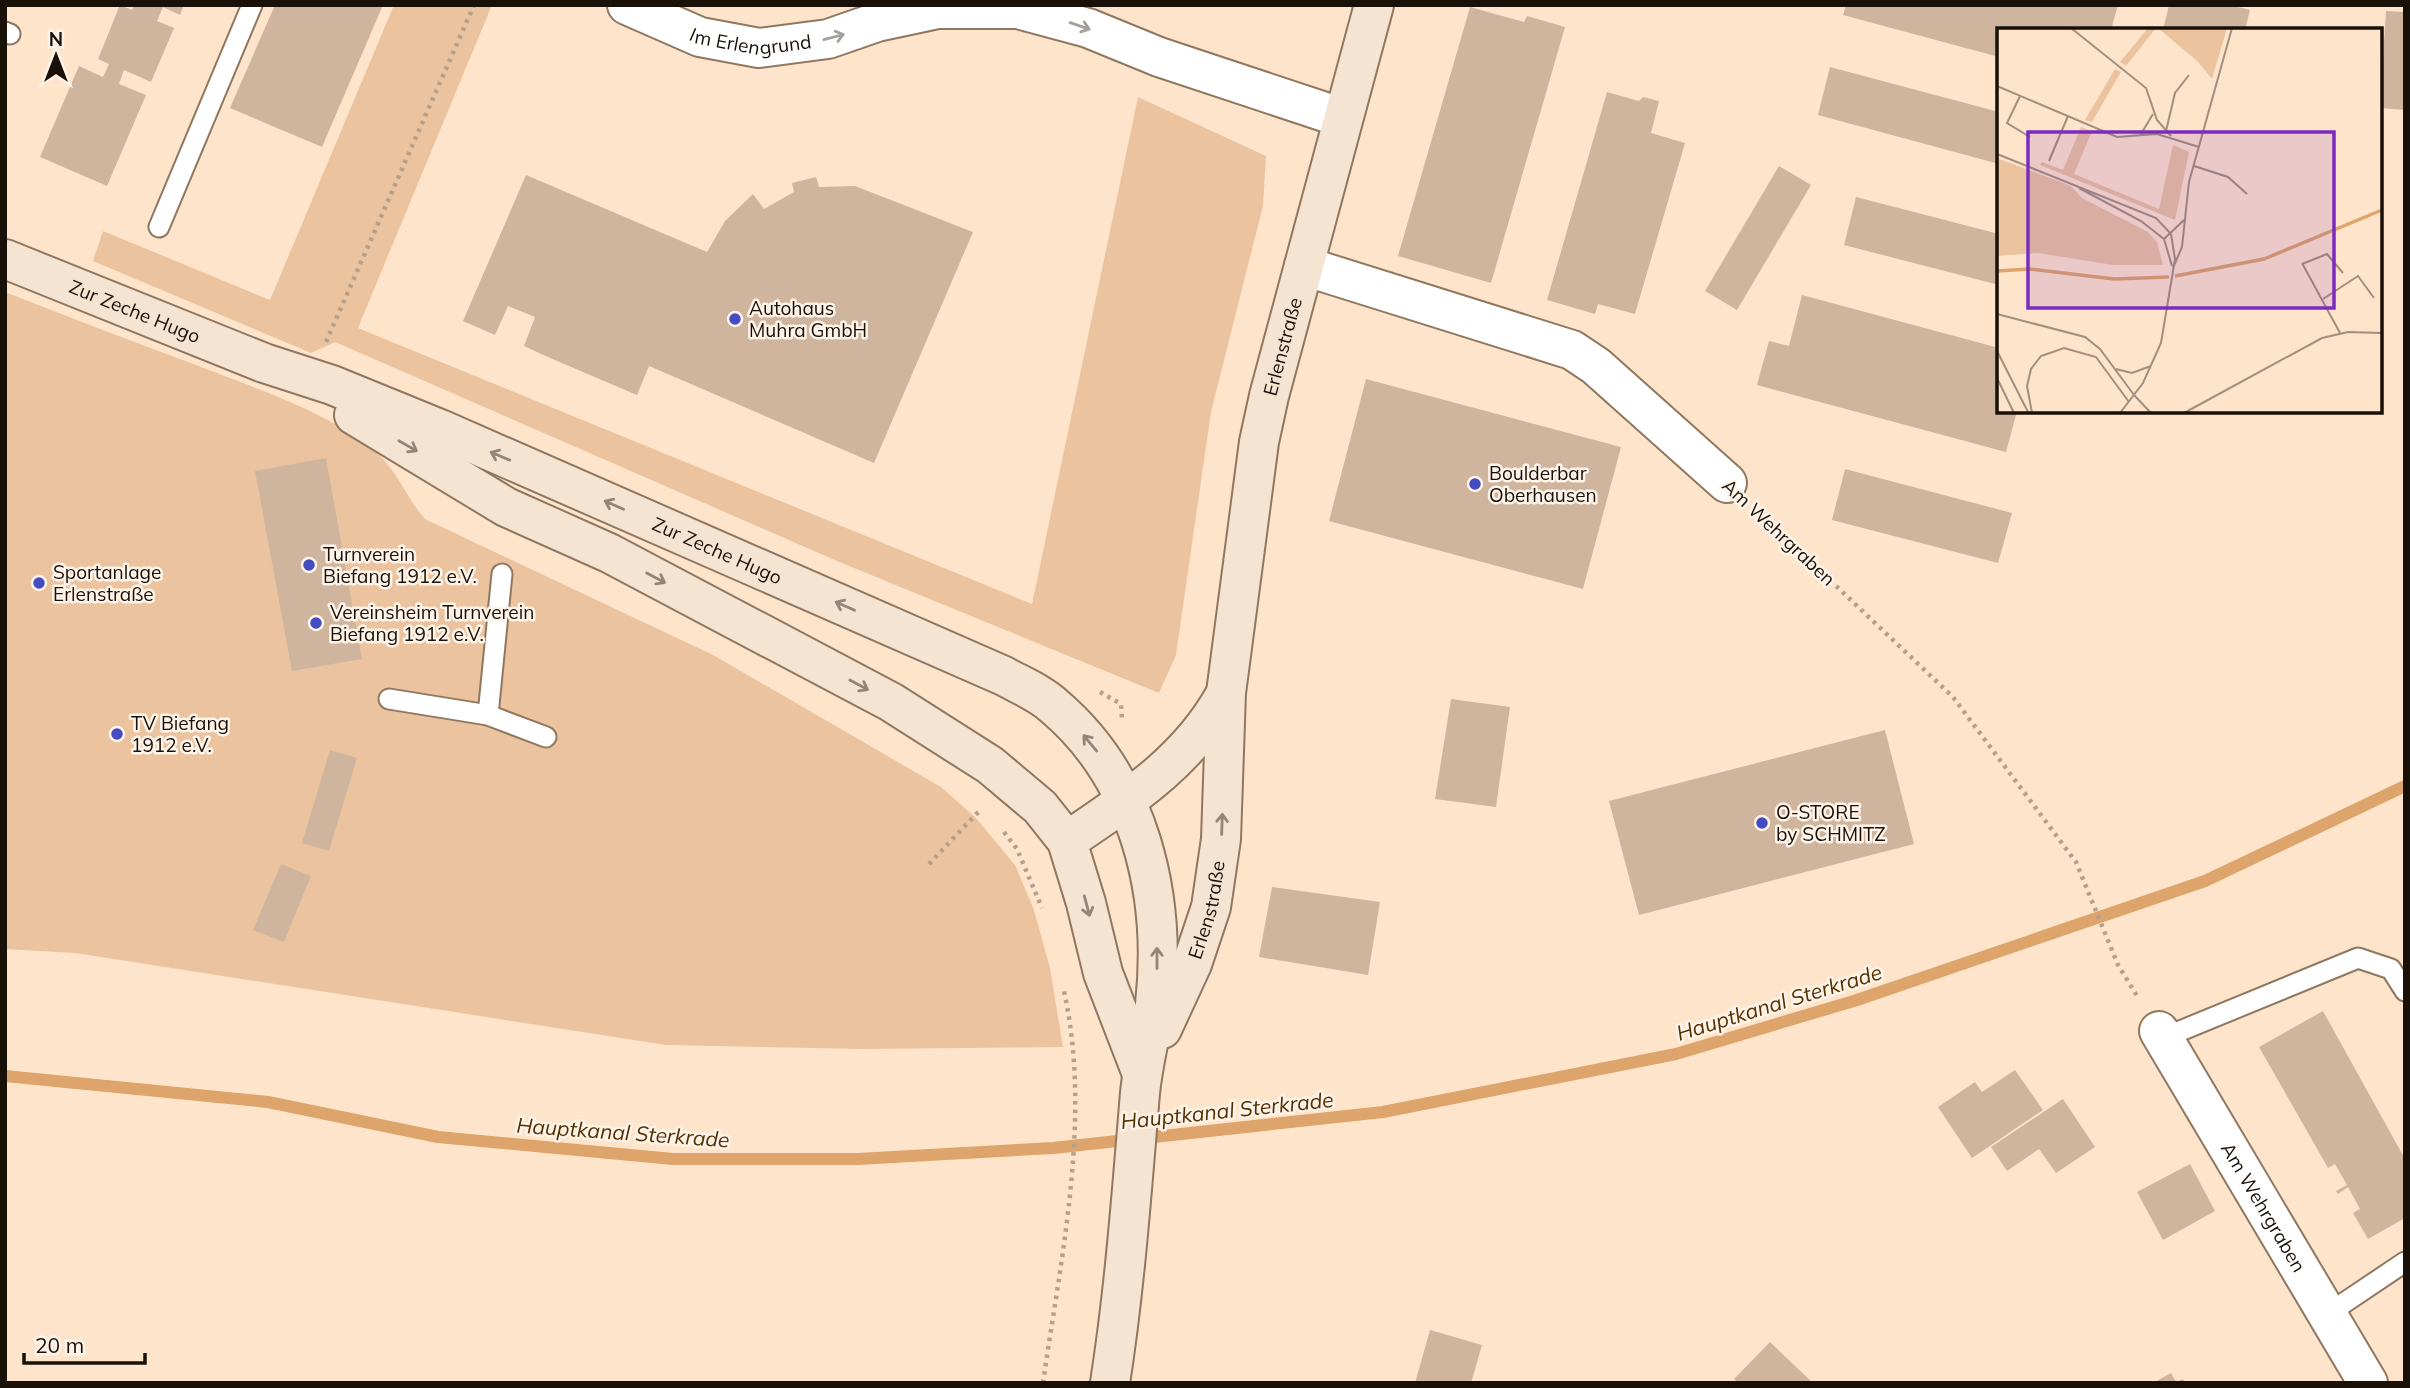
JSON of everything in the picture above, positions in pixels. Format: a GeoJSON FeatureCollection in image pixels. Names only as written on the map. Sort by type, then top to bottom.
{"type":"FeatureCollection","features":[{"type":"Feature","properties":{"kind":"street","name":"Im Erlengrund"},"geometry":{"type":"LineString","coordinates":[[628,5],[700,37],[760,48],[820,40],[888,14],[938,9],[1018,9],[1088,28],[1159,57],[1343,118]]}},
{"type":"Feature","properties":{"kind":"street","name":"Im Erlengrund"},"geometry":{"type":"LineString","coordinates":[[1103,5],[1159,57]]}},
{"type":"Feature","properties":{"kind":"street","name":"Erlenstraße"},"geometry":{"type":"LineString","coordinates":[[1142,1074],[1192,964],[1211,908],[1221,839],[1226,693],[1259,442],[1374,5]]}},
{"type":"Feature","properties":{"kind":"street","name":"Zur Zeche Hugo"},"geometry":{"type":"LineString","coordinates":[[5,259],[264,363],[332,385],[440,429],[1004,676],[1052,704],[1087,738],[1108,765],[1128,800]]}},
{"type":"Feature","properties":{"kind":"street","name":"Am Wehrgraben"},"geometry":{"type":"LineString","coordinates":[[1304,266],[1572,350],[1596,366],[1727,483]]}},
{"type":"Feature","properties":{"kind":"street","name":"Zur Zeche Hugo"},"geometry":{"type":"LineString","coordinates":[[264,363],[506,507],[609,553],[891,702],[990,765],[1040,807],[1067,841]]}},
{"type":"Feature","properties":{"kind":"street","name":"Erlenstraße"},"geometry":{"type":"LineString","coordinates":[[1142,1074],[1103,973],[1067,841],[1128,800],[1175,761],[1208,727],[1226,693]]}},
{"type":"Feature","properties":{"kind":"street","name":"Erlenstraße"},"geometry":{"type":"LineString","coordinates":[[1110,1383],[1131,1204],[1142,1074],[1155,1003],[1158,956],[1149,868],[1128,800]]}},
{"type":"Feature","properties":{"kind":"street","name":"Am Wehrgraben"},"geometry":{"type":"LineString","coordinates":[[2161,1035],[2368,1383]]}},
{"type":"Feature","properties":{"kind":"lane"},"geometry":{"type":"LineString","coordinates":[[159,226],[252,5]]}},
{"type":"Feature","properties":{"kind":"lane"},"geometry":{"type":"LineString","coordinates":[[488,715],[502,574]]}},
{"type":"Feature","properties":{"kind":"lane"},"geometry":{"type":"LineString","coordinates":[[389,699],[488,715],[546,737]]}},
{"type":"Feature","properties":{"kind":"lane"},"geometry":{"type":"LineString","coordinates":[[2161,1035],[2358,957],[2390,969],[2405,991]]}},
{"type":"Feature","properties":{"kind":"lane"},"geometry":{"type":"LineString","coordinates":[[2326,1315],[2405,1262]]}},
{"type":"Feature","properties":{"kind":"path"},"geometry":{"type":"LineString","coordinates":[[323,350],[474,5]]}},
{"type":"Feature","properties":{"kind":"path","name":"Am Wehrgraben"},"geometry":{"type":"LineString","coordinates":[[1727,483],[1954,697],[2076,862],[2118,965]]}},
{"type":"Feature","properties":{"kind":"path"},"geometry":{"type":"LineString","coordinates":[[929,864],[983,807]]}},
{"type":"Feature","properties":{"kind":"path"},"geometry":{"type":"LineString","coordinates":[[1043,1383],[1069,1199],[1075,1078]]}},
{"type":"Feature","properties":{"kind":"shaded area"},"geometry":{"type":"Polygon","coordinates":[[[394,5],[492,5],[358,328],[1032,604],[1138,97],[1266,156],[1263,206],[1211,412],[1176,655],[1159,693],[837,561],[335,342],[311,353],[93,261],[103,231],[270,300],[394,5]]]}},
{"type":"Feature","properties":{"kind":"shaded area"},"geometry":{"type":"Polygon","coordinates":[[[5,292],[249,385],[319,415],[361,440],[379,455],[425,519],[713,655],[941,787],[976,818],[1015,865],[1034,910],[1050,968],[1063,1047],[861,1049],[666,1045],[75,953],[5,949],[5,292]]]}},
{"type":"Feature","properties":{"kind":"building"},"geometry":{"type":"Polygon","coordinates":[[[120,5],[132,10],[134,5],[184,5],[180,15],[163,7],[157,21],[174,28],[151,82],[124,70],[119,84],[146,95],[107,186],[40,157],[79,66],[103,77],[109,64],[98,59],[120,5]]]}},
{"type":"Feature","properties":{"kind":"building"},"geometry":{"type":"Polygon","coordinates":[[[275,5],[383,5],[322,147],[230,108],[275,5]]]}},
{"type":"Feature","properties":{"kind":"building"},"geometry":{"type":"Polygon","coordinates":[[[1846,5],[2118,5],[2112,28],[1997,28],[1997,56],[1843,15],[1846,5]]]}},
{"type":"Feature","properties":{"kind":"building"},"geometry":{"type":"Polygon","coordinates":[[[2169,5],[2230,5],[2250,10],[2246,28],[2163,28],[2169,5]]]}},
{"type":"Feature","properties":{"kind":"building"},"geometry":{"type":"Polygon","coordinates":[[[1470,7],[1524,22],[1527,16],[1565,27],[1491,283],[1398,256],[1470,7]]]}},
{"type":"Feature","properties":{"kind":"building"},"geometry":{"type":"Polygon","coordinates":[[[2386,11],[2405,12],[2405,110],[2382,108],[2386,11]]]}},
{"type":"Feature","properties":{"kind":"building"},"geometry":{"type":"Polygon","coordinates":[[[1830,67],[1997,111],[1997,163],[1818,115],[1830,67]]]}},
{"type":"Feature","properties":{"kind":"building"},"geometry":{"type":"Polygon","coordinates":[[[1607,92],[1639,101],[1643,97],[1659,101],[1651,133],[1685,143],[1635,314],[1598,304],[1595,314],[1547,300],[1607,92]]]}},
{"type":"Feature","properties":{"kind":"building"},"geometry":{"type":"Polygon","coordinates":[[[1779,166],[1811,185],[1737,310],[1705,291],[1779,166]]]}},
{"type":"Feature","properties":{"kind":"building","name":"Autohaus Muhra GmbH"},"geometry":{"type":"Polygon","coordinates":[[[526,175],[707,252],[725,221],[753,194],[764,209],[794,192],[792,183],[816,177],[819,187],[855,186],[973,232],[874,463],[649,366],[637,395],[550,358],[524,346],[535,317],[508,306],[495,335],[463,321],[526,175]]]}},
{"type":"Feature","properties":{"kind":"building"},"geometry":{"type":"Polygon","coordinates":[[[1856,197],[1997,233],[1997,284],[1844,245],[1856,197]]]}},
{"type":"Feature","properties":{"kind":"building"},"geometry":{"type":"Polygon","coordinates":[[[1802,295],[1997,347],[1997,413],[2016,413],[2006,452],[1757,385],[1769,341],[1789,346],[1802,295]]]}},
{"type":"Feature","properties":{"kind":"building","name":"Boulderbar Oberhausen"},"geometry":{"type":"Polygon","coordinates":[[[1366,379],[1621,447],[1583,589],[1329,521],[1366,379]]]}},
{"type":"Feature","properties":{"kind":"building","name":"Turnverein Biefang 1912 e.V."},"geometry":{"type":"Polygon","coordinates":[[[326,458],[362,659],[292,671],[255,471],[326,458]]]}},
{"type":"Feature","properties":{"kind":"building"},"geometry":{"type":"Polygon","coordinates":[[[1845,469],[2012,513],[1998,563],[1832,520],[1845,469]]]}},
{"type":"Feature","properties":{"kind":"building"},"geometry":{"type":"Polygon","coordinates":[[[1451,699],[1510,707],[1496,807],[1435,799],[1451,699]]]}},
{"type":"Feature","properties":{"kind":"building","name":"O-STORE by SCHMITZ"},"geometry":{"type":"Polygon","coordinates":[[[1885,730],[1914,844],[1639,915],[1609,801],[1885,730]]]}},
{"type":"Feature","properties":{"kind":"building"},"geometry":{"type":"Polygon","coordinates":[[[330,750],[357,758],[329,851],[302,843],[330,750]]]}},
{"type":"Feature","properties":{"kind":"building"},"geometry":{"type":"Polygon","coordinates":[[[281,864],[311,876],[284,942],[253,930],[281,864]]]}},
{"type":"Feature","properties":{"kind":"building"},"geometry":{"type":"Polygon","coordinates":[[[1272,887],[1380,902],[1368,975],[1259,957],[1272,887]]]}},
{"type":"Feature","properties":{"kind":"building"},"geometry":{"type":"Polygon","coordinates":[[[2323,1011],[2405,1159],[2405,1218],[2368,1239],[2353,1213],[2360,1209],[2348,1187],[2338,1194],[2336,1191],[2347,1185],[2335,1164],[2328,1168],[2259,1047],[2323,1011]]]}},
{"type":"Feature","properties":{"kind":"building"},"geometry":{"type":"Polygon","coordinates":[[[2015,1070],[2043,1110],[1972,1158],[1938,1107],[1975,1082],[1982,1092],[2015,1070]]]}},
{"type":"Feature","properties":{"kind":"building"},"geometry":{"type":"Polygon","coordinates":[[[2063,1099],[2095,1147],[2056,1173],[2039,1149],[2007,1171],[1991,1147],[2063,1099]]]}},
{"type":"Feature","properties":{"kind":"building"},"geometry":{"type":"Polygon","coordinates":[[[2190,1164],[2215,1211],[2163,1240],[2137,1192],[2190,1164]]]}},
{"type":"Feature","properties":{"kind":"building"},"geometry":{"type":"Polygon","coordinates":[[[1430,1330],[1482,1345],[1471,1383],[1415,1383],[1430,1330]]]}},
{"type":"Feature","properties":{"kind":"building"},"geometry":{"type":"Polygon","coordinates":[[[1770,1342],[1813,1383],[1738,1383],[1734,1379],[1770,1342]]]}},
{"type":"Feature","properties":{"kind":"building"},"geometry":{"type":"Polygon","coordinates":[[[2171,1373],[2176,1382],[2183,1379],[2185,1383],[2153,1383],[2171,1373]]]}},
{"type":"Feature","properties":{"kind":"waterway","name":"Hauptkanal Sterkrade"},"geometry":{"type":"LineString","coordinates":[[5,1076],[268,1102],[438,1137],[673,1159],[858,1159],[1053,1148],[1383,1112],[1676,1054],[1857,1000],[2205,881],[2405,786]]}},
{"type":"Feature","properties":{"kind":"place","name":"Autohaus Muhra GmbH"},"geometry":{"type":"Point","coordinates":[735,319]}},
{"type":"Feature","properties":{"kind":"place","name":"Boulderbar Oberhausen"},"geometry":{"type":"Point","coordinates":[1475,484]}},
{"type":"Feature","properties":{"kind":"place","name":"Turnverein Biefang 1912 e.V."},"geometry":{"type":"Point","coordinates":[309,565]}},
{"type":"Feature","properties":{"kind":"place","name":"Sportanlage Erlenstraße"},"geometry":{"type":"Point","coordinates":[39,583]}},
{"type":"Feature","properties":{"kind":"place","name":"Vereinsheim Turnverein Biefang 1912 e.V."},"geometry":{"type":"Point","coordinates":[316,623]}},
{"type":"Feature","properties":{"kind":"place","name":"TV Biefang 1912 e.V."},"geometry":{"type":"Point","coordinates":[117,734]}},
{"type":"Feature","properties":{"kind":"place","name":"O-STORE by SCHMITZ"},"geometry":{"type":"Point","coordinates":[1762,823]}}]}
